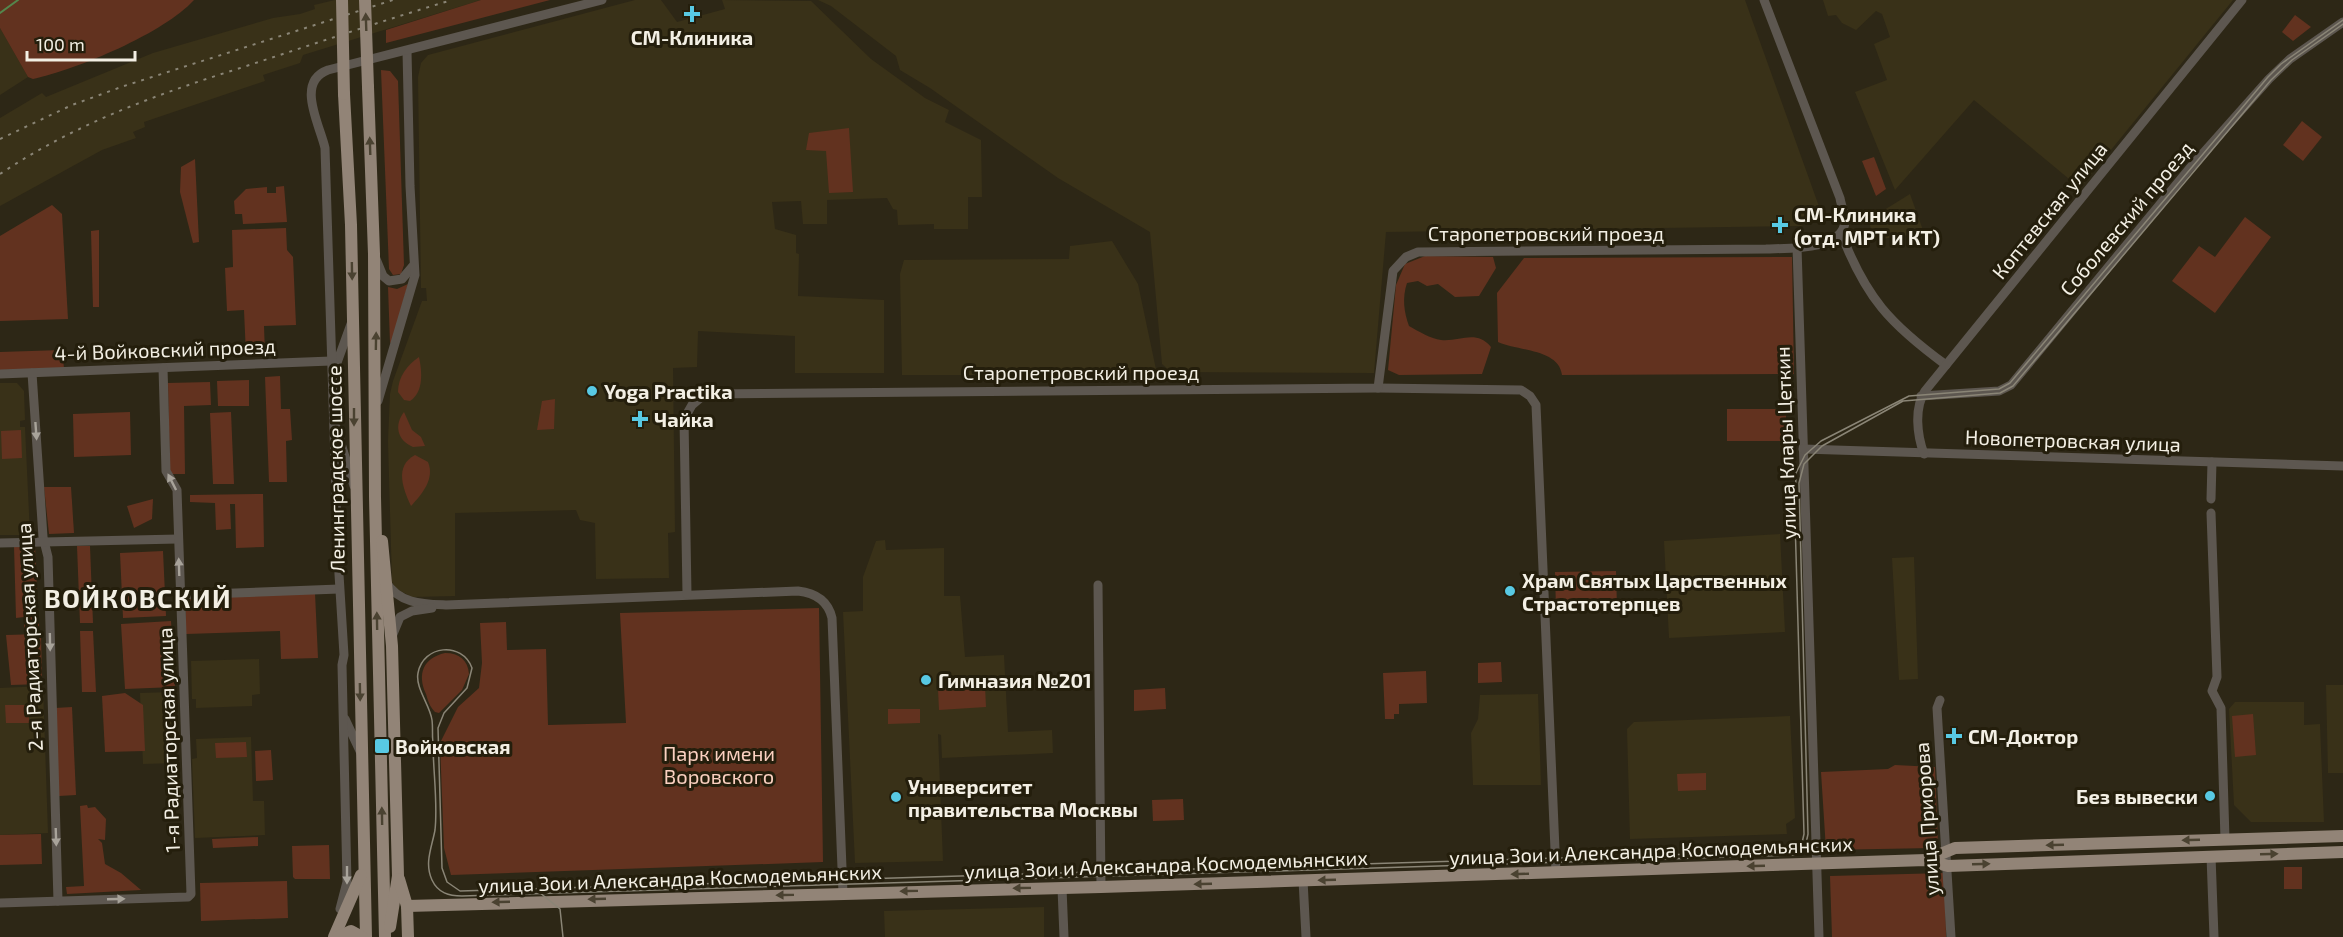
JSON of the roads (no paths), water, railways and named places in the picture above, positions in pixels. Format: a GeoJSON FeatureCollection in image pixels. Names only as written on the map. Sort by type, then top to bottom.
{"type":"FeatureCollection","features":[{"type":"Feature","properties":{"kind":"main road","name":"Ленинградское шоссе"},"geometry":{"type":"LineString","coordinates":[[342,0],[353,316],[354,488],[364,937]]}},
{"type":"Feature","properties":{"kind":"main road","name":"Ленинградское шоссе"},"geometry":{"type":"LineString","coordinates":[[365,0],[374,254],[375,497],[387,936]]}},
{"type":"Feature","properties":{"kind":"main road"},"geometry":{"type":"LineString","coordinates":[[375,497],[387,582],[392,646],[398,876],[387,936]]}},
{"type":"Feature","properties":{"kind":"main road","name":"улица Зои и Александра Космодемьянских"},"geometry":{"type":"LineString","coordinates":[[1926,860],[1947,849],[2343,836]]}},
{"type":"Feature","properties":{"kind":"main road","name":"улица Зои и Александра Космодемьянских"},"geometry":{"type":"LineString","coordinates":[[407,906],[1101,887],[1926,860],[1948,866],[2343,852]]}},
{"type":"Feature","properties":{"kind":"main road"},"geometry":{"type":"LineString","coordinates":[[336,934],[358,886],[364,863]]}},
{"type":"Feature","properties":{"kind":"main road"},"geometry":{"type":"LineString","coordinates":[[398,876],[407,906],[408,937]]}},
{"type":"Feature","properties":{"kind":"main road"},"geometry":{"type":"LineString","coordinates":[[387,936],[398,928],[408,937]]}},
{"type":"Feature","properties":{"kind":"main road"},"geometry":{"type":"LineString","coordinates":[[336,934],[351,931],[364,937]]}},
{"type":"Feature","properties":{"kind":"street"},"geometry":{"type":"LineString","coordinates":[[336,934],[347,882],[344,655],[332,413],[324,148],[313,108],[312,85],[323,72],[602,0]]}},
{"type":"Feature","properties":{"kind":"street"},"geometry":{"type":"LineString","coordinates":[[1764,0],[1839,198],[1845,222],[1840,233],[1823,244],[1797,247]]}},
{"type":"Feature","properties":{"kind":"street","name":"Коптевская улица"},"geometry":{"type":"LineString","coordinates":[[1922,396],[2242,0]]}},
{"type":"Feature","properties":{"kind":"street","name":"Соболевский проезд"},"geometry":{"type":"LineString","coordinates":[[1922,396],[1999,391],[2012,385],[2189,169],[2269,79],[2290,59],[2343,22]]}},
{"type":"Feature","properties":{"kind":"street"},"geometry":{"type":"LineString","coordinates":[[374,420],[381,388],[413,290],[415,275],[407,51]]}},
{"type":"Feature","properties":{"kind":"street"},"geometry":{"type":"LineString","coordinates":[[1840,233],[1860,280],[1870,295],[1910,339],[1946,365]]}},
{"type":"Feature","properties":{"kind":"street","name":"Старопетровский проезд"},"geometry":{"type":"LineString","coordinates":[[687,594],[684,418],[692,405],[705,394],[1378,388],[1390,282],[1398,264],[1406,256],[1418,252],[1698,251],[1797,247]]}},
{"type":"Feature","properties":{"kind":"street","name":"улица Клары Цеткин"},"geometry":{"type":"LineString","coordinates":[[1797,247],[1819,937]]}},
{"type":"Feature","properties":{"kind":"street"},"geometry":{"type":"LineString","coordinates":[[374,254],[383,276],[389,281],[402,279],[413,266]]}},
{"type":"Feature","properties":{"kind":"street"},"geometry":{"type":"LineString","coordinates":[[332,385],[353,316]]}},
{"type":"Feature","properties":{"kind":"street"},"geometry":{"type":"LineString","coordinates":[[330,344],[338,348],[344,345]]}},
{"type":"Feature","properties":{"kind":"street","name":"4-й Войковский проезд"},"geometry":{"type":"LineString","coordinates":[[0,374],[331,361]]}},
{"type":"Feature","properties":{"kind":"street","name":"1-я Радиаторская улица"},"geometry":{"type":"LineString","coordinates":[[58,901],[188,897],[191,894],[177,490],[166,471],[163,368]]}},
{"type":"Feature","properties":{"kind":"street","name":"2-я Радиаторская улица"},"geometry":{"type":"LineString","coordinates":[[32,373],[44,542],[48,557],[58,901]]}},
{"type":"Feature","properties":{"kind":"street"},"geometry":{"type":"LineString","coordinates":[[1378,388],[1521,390],[1530,396],[1536,405],[1556,873]]}},
{"type":"Feature","properties":{"kind":"street"},"geometry":{"type":"LineString","coordinates":[[1922,396],[1918,414],[1920,443],[1924,454]]}},
{"type":"Feature","properties":{"kind":"street"},"geometry":{"type":"LineString","coordinates":[[332,413],[354,488]]}},
{"type":"Feature","properties":{"kind":"street","name":"Новопетровская улица"},"geometry":{"type":"LineString","coordinates":[[1803,449],[2343,466]]}},
{"type":"Feature","properties":{"kind":"street"},"geometry":{"type":"LineString","coordinates":[[2211,499],[2212,462]]}},
{"type":"Feature","properties":{"kind":"street"},"geometry":{"type":"LineString","coordinates":[[2211,513],[2217,677],[2212,691],[2221,708],[2225,839]]}},
{"type":"Feature","properties":{"kind":"street"},"geometry":{"type":"LineString","coordinates":[[0,543],[178,539]]}},
{"type":"Feature","properties":{"kind":"street"},"geometry":{"type":"LineString","coordinates":[[387,582],[391,591],[409,601],[446,605]]}},
{"type":"Feature","properties":{"kind":"street"},"geometry":{"type":"LineString","coordinates":[[1098,585],[1101,887]]}},
{"type":"Feature","properties":{"kind":"street"},"geometry":{"type":"LineString","coordinates":[[180,595],[339,589]]}},
{"type":"Feature","properties":{"kind":"street"},"geometry":{"type":"LineString","coordinates":[[392,646],[394,628],[400,617],[412,611],[446,605],[798,591],[816,596],[827,604],[832,618],[843,893]]}},
{"type":"Feature","properties":{"kind":"street","name":"улица Приорова"},"geometry":{"type":"LineString","coordinates":[[1941,700],[1937,705],[1951,937]]}},
{"type":"Feature","properties":{"kind":"street"},"geometry":{"type":"LineString","coordinates":[[343,711],[361,755]]}},
{"type":"Feature","properties":{"kind":"street"},"geometry":{"type":"LineString","coordinates":[[2211,856],[2214,937]]}},
{"type":"Feature","properties":{"kind":"street"},"geometry":{"type":"LineString","coordinates":[[1303,880],[1306,937]]}},
{"type":"Feature","properties":{"kind":"street"},"geometry":{"type":"LineString","coordinates":[[1062,888],[1064,937]]}},
{"type":"Feature","properties":{"kind":"street"},"geometry":{"type":"LineString","coordinates":[[0,903],[58,901]]}},
{"type":"Feature","properties":{"kind":"waterway"},"geometry":{"type":"LineString","coordinates":[[0,13],[18,0]]}},
{"type":"Feature","properties":{"kind":"tram line"},"geometry":{"type":"LineString","coordinates":[[2343,20],[2281,64],[2268,77],[2010,383],[1999,389],[1909,396],[1821,441],[1805,455],[1796,473],[1795,519],[1804,834],[1802,843],[1793,851],[460,891],[447,882],[442,868],[438,728],[444,713],[467,688],[472,668],[460,653],[443,650],[427,657],[418,673],[419,685],[431,714],[432,723],[436,809],[435,830],[429,861],[432,880],[444,893],[462,896],[1794,855],[1804,847],[1808,834],[1799,483],[1804,464],[1822,446],[1903,401],[2000,393],[2013,386],[2271,80],[2292,60],[2343,24]]}},
{"type":"Feature","properties":{"kind":"tram line"},"geometry":{"type":"LineString","coordinates":[[539,892],[560,909],[563,937]]}},
{"type":"Feature","properties":{"kind":"railway"},"geometry":{"type":"LineString","coordinates":[[0,139],[72,105],[124,86],[393,0]]}},
{"type":"Feature","properties":{"kind":"railway"},"geometry":{"type":"LineString","coordinates":[[0,174],[55,141],[141,102],[452,0]]}},
{"type":"Feature","properties":{"kind":"place","name":"СМ-Клиника"},"geometry":{"type":"Point","coordinates":[692,14]}},
{"type":"Feature","properties":{"kind":"place","name":"СМ-Клиника (отд. МРТ и КТ)"},"geometry":{"type":"Point","coordinates":[1780,225]}},
{"type":"Feature","properties":{"kind":"place","name":"Yoga Practika"},"geometry":{"type":"Point","coordinates":[592,391]}},
{"type":"Feature","properties":{"kind":"place","name":"Чайка"},"geometry":{"type":"Point","coordinates":[640,419]}},
{"type":"Feature","properties":{"kind":"place","name":"Храм Святых Царственных Страстотерпцев"},"geometry":{"type":"Point","coordinates":[1510,591]}},
{"type":"Feature","properties":{"kind":"place","name":"Гимназия №201"},"geometry":{"type":"Point","coordinates":[926,680]}},
{"type":"Feature","properties":{"kind":"place","name":"СМ-Доктор"},"geometry":{"type":"Point","coordinates":[1954,736]}},
{"type":"Feature","properties":{"kind":"place","name":"Войковская"},"geometry":{"type":"Point","coordinates":[382,746]}},
{"type":"Feature","properties":{"kind":"place","name":"Без вывески"},"geometry":{"type":"Point","coordinates":[2210,796]}},
{"type":"Feature","properties":{"kind":"place","name":"Университет правительства Москвы"},"geometry":{"type":"Point","coordinates":[896,797]}},
{"type":"Feature","properties":{"kind":"district","name":"ВОЙКОВСКИЙ"},"geometry":{"type":"Point","coordinates":[138,597]}},
{"type":"Feature","properties":{"kind":"park label","name":"Парк имени Воровского"},"geometry":{"type":"Point","coordinates":[719,764]}}]}
